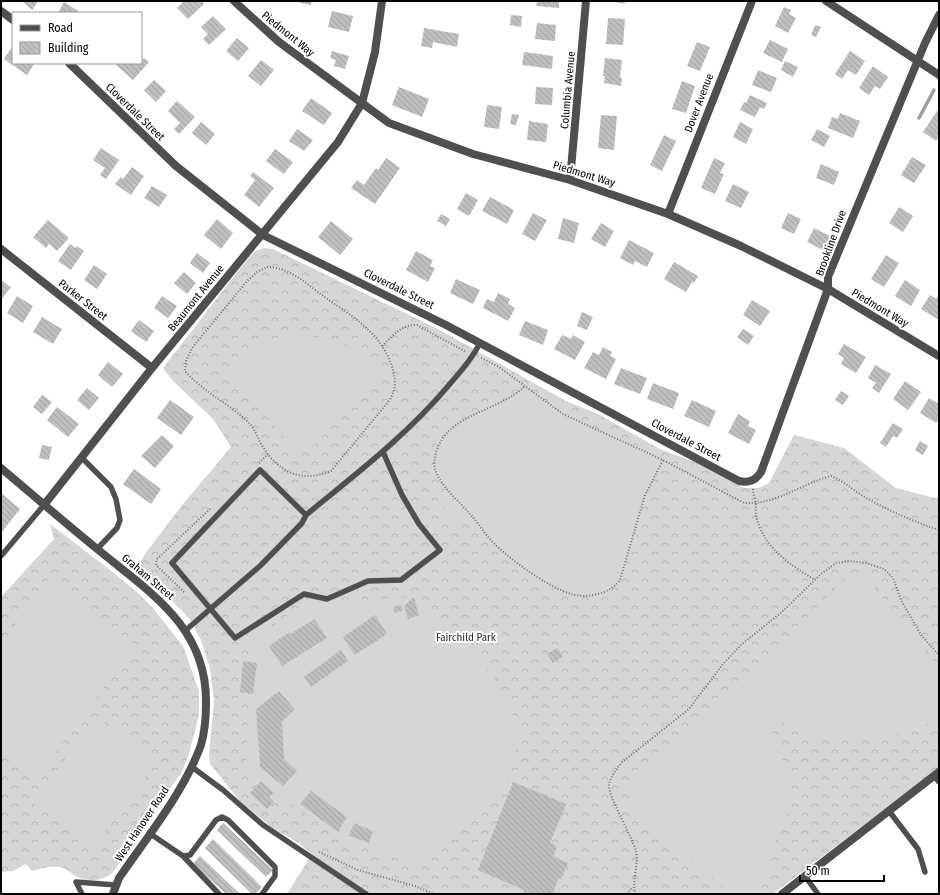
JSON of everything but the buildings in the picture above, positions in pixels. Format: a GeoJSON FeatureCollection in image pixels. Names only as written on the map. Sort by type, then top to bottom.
{"type":"FeatureCollection","features":[{"type":"Feature","properties":{"kind":"street","name":"Piedmont Way"},"geometry":{"type":"LineString","coordinates":[[234,1],[279,42],[372,112],[401,129],[473,154],[570,180],[668,214],[741,246],[828,290],[939,356]]}},
{"type":"Feature","properties":{"kind":"street","name":"Beaumont Avenue"},"geometry":{"type":"LineString","coordinates":[[44,505],[152,368],[338,142],[362,103],[375,52],[382,1]]}},
{"type":"Feature","properties":{"kind":"street","name":"Columbia Avenue"},"geometry":{"type":"LineString","coordinates":[[570,180],[586,1]]}},
{"type":"Feature","properties":{"kind":"street","name":"Dover Avenue"},"geometry":{"type":"LineString","coordinates":[[668,214],[752,1]]}},
{"type":"Feature","properties":{"kind":"street"},"geometry":{"type":"LineString","coordinates":[[826,1],[939,75]]}},
{"type":"Feature","properties":{"kind":"street"},"geometry":{"type":"LineString","coordinates":[[1,11],[12,19]]}},
{"type":"Feature","properties":{"kind":"street","name":"Brookline Drive"},"geometry":{"type":"LineString","coordinates":[[754,480],[761,472],[828,290],[828,277],[917,61],[939,16]]}},
{"type":"Feature","properties":{"kind":"street","name":"Cloverdale Street"},"geometry":{"type":"LineString","coordinates":[[69,64],[176,166],[263,234],[480,344],[739,481],[749,482],[754,480]]}},
{"type":"Feature","properties":{"kind":"street","name":"Parker Street"},"geometry":{"type":"LineString","coordinates":[[1,249],[152,368]]}},
{"type":"Feature","properties":{"kind":"street","name":"Graham Street"},"geometry":{"type":"LineString","coordinates":[[1,468],[97,549],[163,602],[186,630],[202,666],[206,688],[206,724],[192,767]]}},
{"type":"Feature","properties":{"kind":"street","name":"West Hanover Road"},"geometry":{"type":"LineString","coordinates":[[113,894],[116,885],[192,767]]}},
{"type":"Feature","properties":{"kind":"street"},"geometry":{"type":"LineString","coordinates":[[782,894],[889,811],[937,777]]}},
{"type":"Feature","properties":{"kind":"lane"},"geometry":{"type":"LineString","coordinates":[[186,630],[211,610],[260,566],[302,523],[306,516],[383,452],[436,400],[474,355],[480,344]]}},
{"type":"Feature","properties":{"kind":"lane"},"geometry":{"type":"LineString","coordinates":[[306,516],[260,470],[172,563],[235,638],[304,594],[326,599],[368,581],[401,580],[440,550],[419,524],[402,495],[383,452]]}},
{"type":"Feature","properties":{"kind":"lane"},"geometry":{"type":"LineString","coordinates":[[82,458],[111,487],[116,499],[120,520],[117,528],[97,549]]}},
{"type":"Feature","properties":{"kind":"lane"},"geometry":{"type":"LineString","coordinates":[[1,556],[44,505]]}},
{"type":"Feature","properties":{"kind":"lane"},"geometry":{"type":"LineString","coordinates":[[192,767],[223,790],[263,825],[366,894]]}},
{"type":"Feature","properties":{"kind":"lane"},"geometry":{"type":"LineString","coordinates":[[889,811],[918,849],[925,872]]}},
{"type":"Feature","properties":{"kind":"lane"},"geometry":{"type":"LineString","coordinates":[[183,856],[190,855],[216,820],[222,817],[228,820],[275,866],[275,876],[262,894]]}},
{"type":"Feature","properties":{"kind":"lane"},"geometry":{"type":"LineString","coordinates":[[149,833],[183,856],[218,894]]}},
{"type":"Feature","properties":{"kind":"lane"},"geometry":{"type":"LineString","coordinates":[[805,876],[818,894]]}},
{"type":"Feature","properties":{"kind":"lane"},"geometry":{"type":"LineString","coordinates":[[82,894],[76,882],[116,885]]}},
{"type":"Feature","properties":{"kind":"path"},"geometry":{"type":"LineString","coordinates":[[267,267],[276,267],[291,273],[362,324],[378,339],[382,346],[390,359],[396,381],[394,394],[331,471],[318,477],[301,477],[288,471],[271,458],[262,447],[256,432],[248,422],[194,382],[185,371],[186,361],[192,348],[246,281],[257,272],[267,267]]}},
{"type":"Feature","properties":{"kind":"path"},"geometry":{"type":"LineString","coordinates":[[382,346],[403,326],[408,324],[417,325],[474,355]]}},
{"type":"Feature","properties":{"kind":"path"},"geometry":{"type":"LineString","coordinates":[[524,387],[507,400],[449,430],[440,442],[436,456],[435,468],[440,480],[472,515],[489,538],[519,564],[558,589],[572,595],[590,595],[601,594],[616,585],[620,580],[645,495],[663,460]]}},
{"type":"Feature","properties":{"kind":"path"},"geometry":{"type":"LineString","coordinates":[[754,480],[753,494],[756,504],[755,515],[762,533],[770,546],[788,563],[815,580]]}},
{"type":"Feature","properties":{"kind":"path"},"geometry":{"type":"LineString","coordinates":[[635,894],[633,887],[636,852],[627,828],[612,800],[608,786],[613,774],[621,763],[689,709],[723,664],[742,644],[782,612],[815,580],[836,563],[849,561],[866,563],[884,569],[893,578],[901,600],[921,635],[939,655]]}},
{"type":"Feature","properties":{"kind":"path"},"geometry":{"type":"LineString","coordinates":[[314,849],[358,870],[415,886],[434,894]]}},
{"type":"Feature","properties":{"kind":"path"},"geometry":{"type":"LineString","coordinates":[[627,894],[633,887]]}},
{"type":"Feature","properties":{"kind":"green space","name":"Fairchild Park"},"geometry":{"type":"Polygon","coordinates":[[[264,248],[273,249],[436,328],[566,401],[598,414],[660,449],[697,463],[744,488],[759,488],[769,483],[794,435],[844,448],[896,488],[939,499],[939,768],[773,894],[287,894],[312,854],[297,842],[271,827],[240,801],[210,764],[209,755],[214,701],[210,669],[201,640],[188,617],[163,592],[136,570],[147,551],[183,504],[231,447],[213,419],[172,380],[163,368],[246,261],[255,251],[264,248]]]}},
{"type":"Feature","properties":{"kind":"green space"},"geometry":{"type":"Polygon","coordinates":[[[293,335],[321,338],[343,344],[374,363],[385,373],[309,450],[292,447],[226,369],[249,351],[265,343],[293,335]]]}},
{"type":"Feature","properties":{"kind":"green space"},"geometry":{"type":"Polygon","coordinates":[[[524,387],[550,406],[575,421],[600,430],[663,460],[645,495],[620,580],[616,585],[604,592],[584,596],[571,594],[551,585],[515,562],[489,538],[473,517],[445,487],[437,475],[434,463],[436,452],[447,433],[467,418],[503,401],[524,387]]]}},
{"type":"Feature","properties":{"kind":"green space"},"geometry":{"type":"Polygon","coordinates":[[[434,500],[444,508],[447,505],[467,520],[459,531],[439,517],[430,506],[434,500]]]}},
{"type":"Feature","properties":{"kind":"green space"},"geometry":{"type":"Polygon","coordinates":[[[50,524],[137,592],[152,607],[183,646],[199,691],[199,715],[189,754],[182,772],[153,811],[115,870],[108,876],[96,880],[83,879],[66,869],[59,867],[48,867],[32,871],[26,864],[13,871],[1,872],[1,597],[54,539],[50,524]]]}},
{"type":"Feature","properties":{"kind":"green space"},"geometry":{"type":"Polygon","coordinates":[[[849,574],[864,575],[939,668],[939,720],[921,727],[884,736],[866,739],[847,739],[829,738],[810,734],[792,728],[768,715],[772,726],[773,744],[782,759],[790,778],[790,804],[784,826],[774,844],[774,852],[770,869],[761,883],[750,894],[731,894],[629,804],[630,786],[745,682],[849,574]]]}},
{"type":"Feature","properties":{"kind":"green space"},"geometry":{"type":"Polygon","coordinates":[[[48,580],[135,645],[35,780],[1,755],[1,644],[48,580]]]}},
{"type":"Feature","properties":{"kind":"green space"},"geometry":{"type":"Polygon","coordinates":[[[414,597],[493,676],[510,705],[519,737],[507,781],[421,866],[349,843],[246,773],[250,643],[304,603],[414,597]]]}},
{"type":"Feature","properties":{"kind":"green space"},"geometry":{"type":"Polygon","coordinates":[[[96,717],[157,762],[94,847],[33,803],[96,717]]]}},
{"type":"Feature","properties":{"kind":"waterway"},"geometry":{"type":"LineString","coordinates":[[919,118],[934,90]]}}]}
